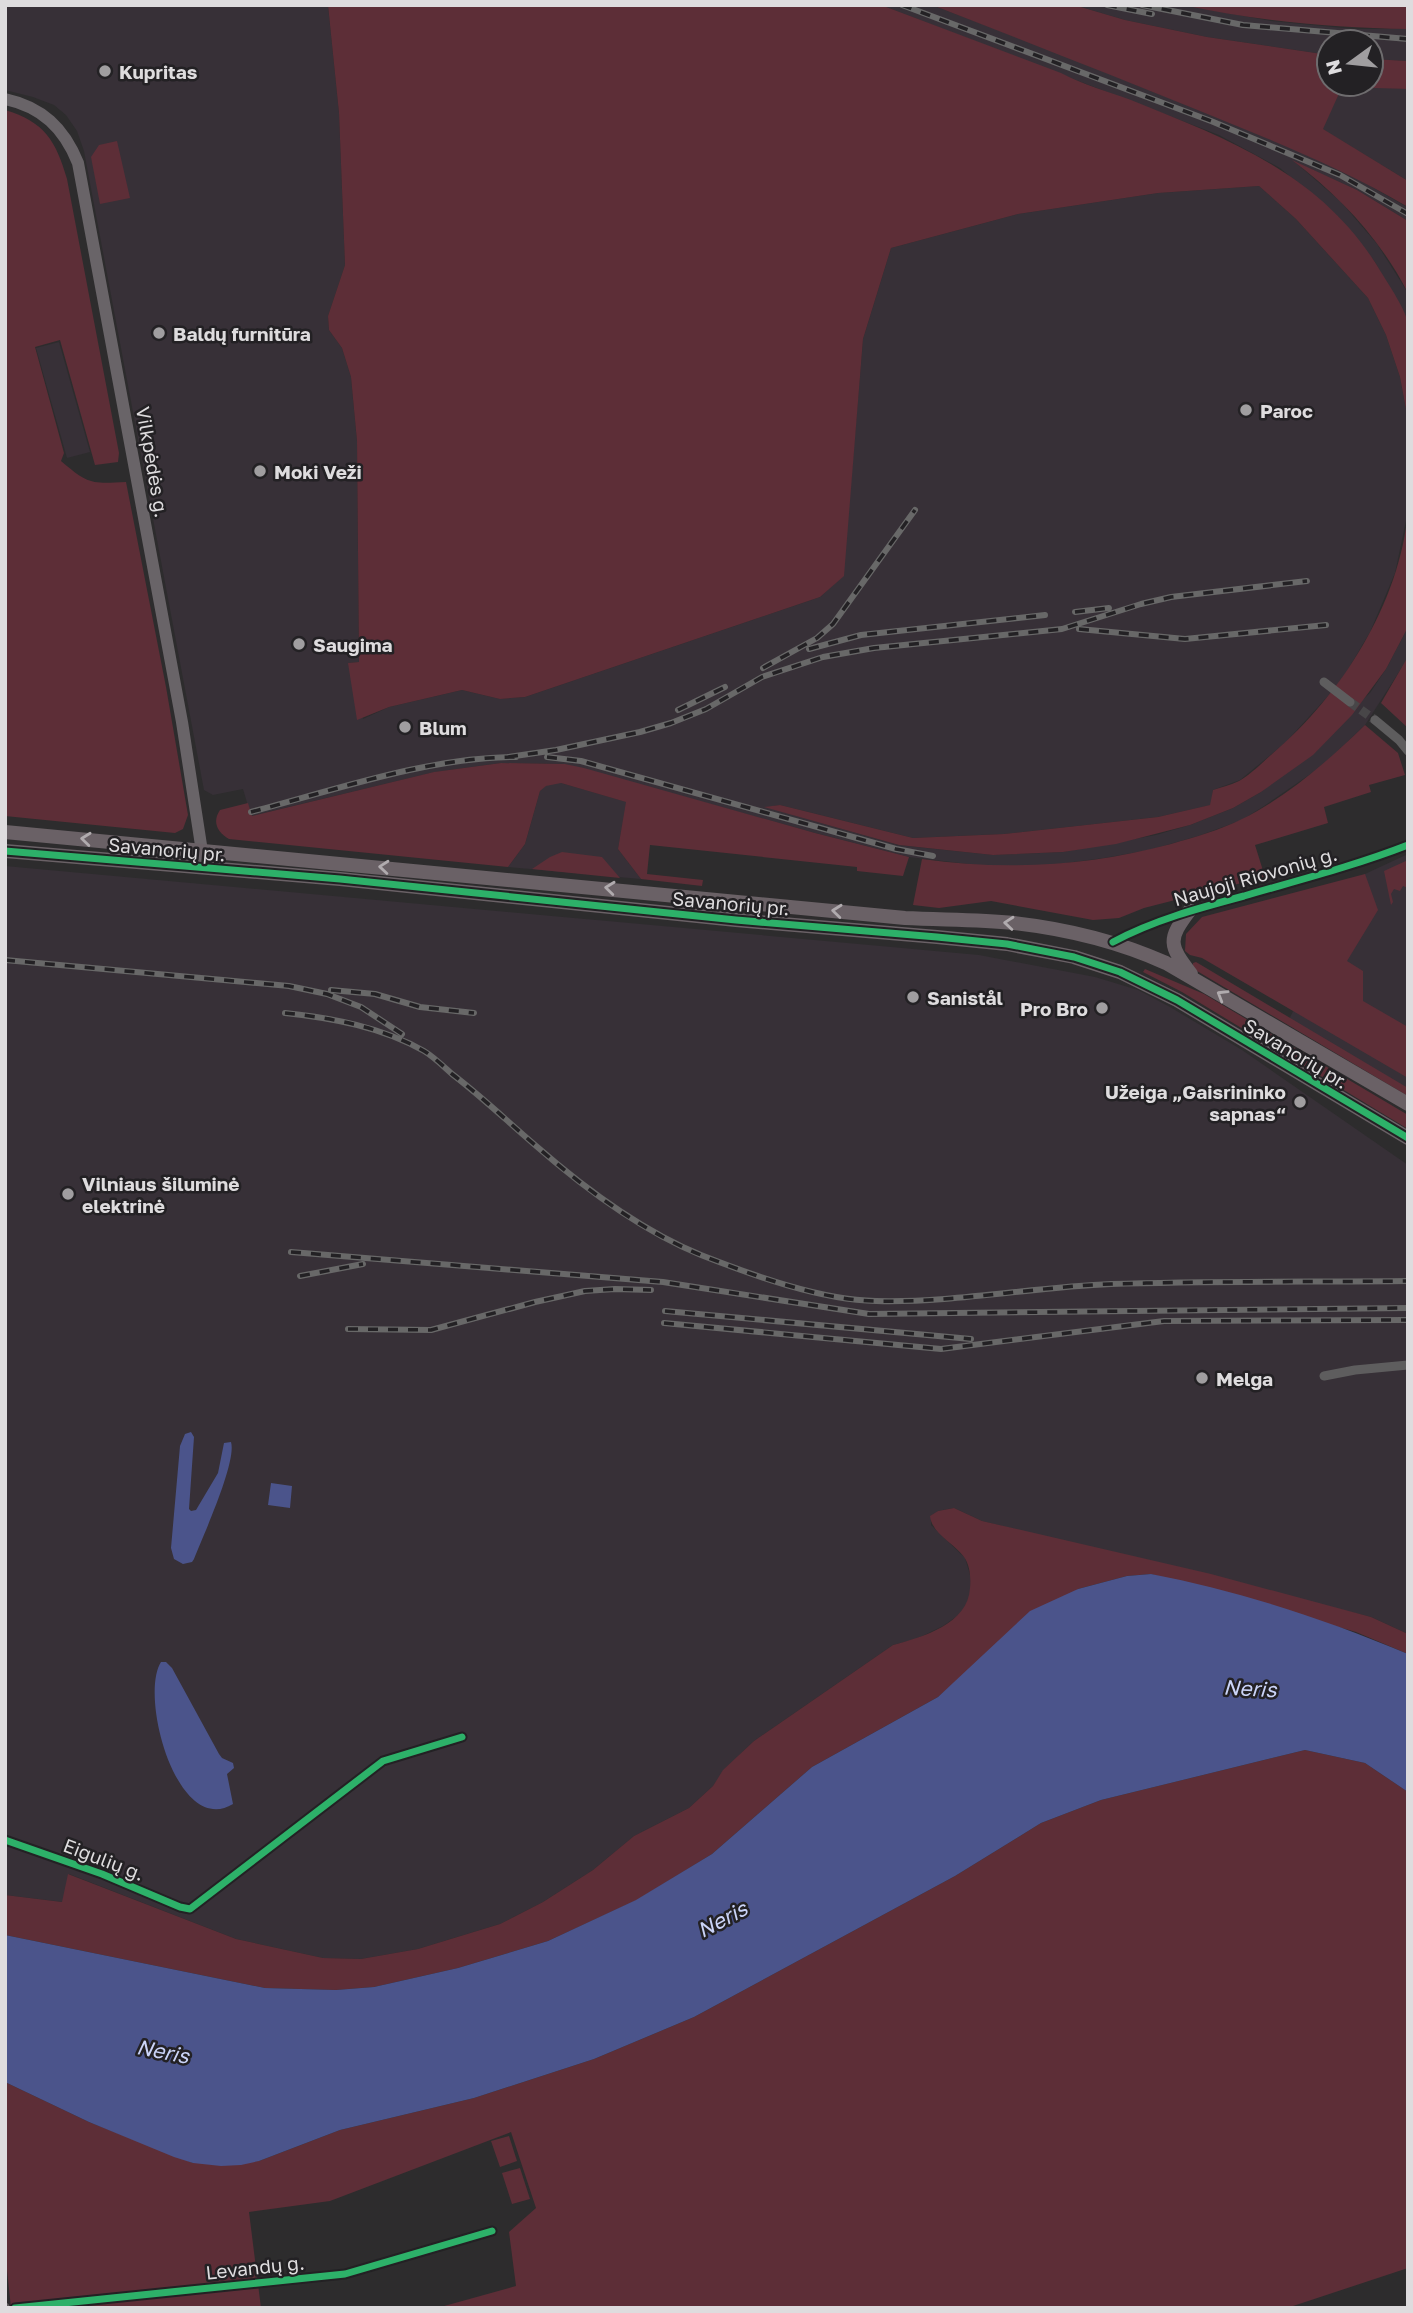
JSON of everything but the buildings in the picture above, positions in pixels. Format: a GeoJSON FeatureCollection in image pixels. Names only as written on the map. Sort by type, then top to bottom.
{"type":"FeatureCollection","features":[{"type":"Feature","properties":{"kind":"highway","name":"Savanorių pr."},"geometry":{"type":"LineString","coordinates":[[5,832],[905,918],[1013,923],[1113,942],[1166,963],[1194,978],[1408,1104]]}},
{"type":"Feature","properties":{"kind":"highway","name":"Savanorių pr."},"geometry":{"type":"LineString","coordinates":[[5,851],[340,879],[736,920],[993,943],[1074,957],[1120,972],[1177,1000],[1408,1138]]}},
{"type":"Feature","properties":{"kind":"highway"},"geometry":{"type":"LineString","coordinates":[[1190,911],[1175,931],[1172,942],[1176,954],[1194,978]]}},
{"type":"Feature","properties":{"kind":"highway"},"geometry":{"type":"LineString","coordinates":[[1095,963],[1113,942]]}},
{"type":"Feature","properties":{"kind":"main road","name":"Vilkpėdės g."},"geometry":{"type":"LineString","coordinates":[[5,99],[32,108],[51,120],[69,141],[78,163],[177,696],[203,868]]}},
{"type":"Feature","properties":{"kind":"street"},"geometry":{"type":"LineString","coordinates":[[1324,682],[1350,702]]}},
{"type":"Feature","properties":{"kind":"street"},"geometry":{"type":"LineString","coordinates":[[1375,720],[1408,751]]}},
{"type":"Feature","properties":{"kind":"street","name":"Naujoji Riovonių g."},"geometry":{"type":"LineString","coordinates":[[1113,942],[1136,929],[1190,911],[1371,859],[1408,845]]}},
{"type":"Feature","properties":{"kind":"street"},"geometry":{"type":"LineString","coordinates":[[1324,1376],[1408,1365]]}},
{"type":"Feature","properties":{"kind":"street","name":"Eigulių g."},"geometry":{"type":"LineString","coordinates":[[5,1840],[190,1909],[383,1761],[462,1737]]}},
{"type":"Feature","properties":{"kind":"street","name":"Levandų g."},"geometry":{"type":"LineString","coordinates":[[15,2308],[345,2274],[492,2231]]}},
{"type":"Feature","properties":{"kind":"shaded area"},"geometry":{"type":"Polygon","coordinates":[[[5,5],[328,5],[339,113],[345,265],[328,316],[329,330],[342,348],[351,377],[357,441],[359,662],[349,663],[363,719],[389,707],[462,690],[500,699],[525,697],[820,597],[843,576],[863,339],[891,248],[1018,214],[1158,193],[1259,186],[1296,219],[1368,298],[1386,335],[1400,377],[1408,420],[1408,511],[1395,573],[1370,632],[1340,683],[1285,743],[1240,780],[1213,790],[1211,805],[1158,817],[1004,834],[913,838],[780,805],[766,807],[898,845],[993,855],[1063,852],[1156,835],[1233,808],[1261,792],[1370,693],[1408,627],[1408,661],[1365,725],[1322,766],[1264,806],[1242,820],[1198,836],[1149,850],[1104,858],[1043,866],[994,867],[909,857],[565,764],[501,763],[435,772],[251,816],[243,789],[213,795],[204,790],[84,151],[77,131],[66,115],[54,105],[5,90],[5,5]]]}},
{"type":"Feature","properties":{"kind":"shaded area"},"geometry":{"type":"Polygon","coordinates":[[[328,5],[881,5],[1061,73],[1238,146],[1303,185],[1331,209],[1358,238],[1393,290],[1407,318],[1410,348],[1408,420],[1400,377],[1386,335],[1368,298],[1296,219],[1259,186],[1158,193],[1018,214],[891,248],[863,339],[844,576],[820,597],[525,697],[500,699],[462,690],[389,707],[357,720],[348,663],[359,662],[357,441],[351,377],[342,348],[329,330],[328,316],[345,265],[339,113],[328,5]]]}},
{"type":"Feature","properties":{"kind":"shaded area"},"geometry":{"type":"Polygon","coordinates":[[[881,5],[932,5],[1066,56],[1304,153],[1407,207],[1408,221],[1357,190],[1295,162],[1341,202],[1377,244],[1408,293],[1408,322],[1375,262],[1356,238],[1325,205],[1280,168],[1219,135],[881,5]]]}},
{"type":"Feature","properties":{"kind":"shaded area"},"geometry":{"type":"Polygon","coordinates":[[[932,5],[1074,5],[1125,20],[1207,37],[1315,53],[1315,98],[1337,98],[1323,129],[1408,181],[1408,207],[1332,167],[1133,84],[932,5]]]}},
{"type":"Feature","properties":{"kind":"shaded area"},"geometry":{"type":"Polygon","coordinates":[[[1074,5],[1183,5],[1271,21],[1344,28],[1315,28],[1315,53],[1207,37],[1125,20],[1074,5]]]}},
{"type":"Feature","properties":{"kind":"shaded area"},"geometry":{"type":"Polygon","coordinates":[[[1183,5],[1408,5],[1408,29],[1295,23],[1183,5]]]}},
{"type":"Feature","properties":{"kind":"shaded area"},"geometry":{"type":"Polygon","coordinates":[[[1385,29],[1408,29],[1408,61],[1385,60],[1385,29]]]}},
{"type":"Feature","properties":{"kind":"shaded area"},"geometry":{"type":"Polygon","coordinates":[[[1385,60],[1408,61],[1408,89],[1385,88],[1385,60]]]}},
{"type":"Feature","properties":{"kind":"shaded area"},"geometry":{"type":"Polygon","coordinates":[[[1385,88],[1408,89],[1408,181],[1322,129],[1337,98],[1385,98],[1385,88]]]}},
{"type":"Feature","properties":{"kind":"shaded area"},"geometry":{"type":"Polygon","coordinates":[[[5,110],[30,120],[47,135],[58,154],[67,179],[119,453],[118,462],[95,465],[60,340],[35,347],[64,453],[61,461],[90,481],[126,482],[188,815],[183,829],[175,833],[5,816],[5,110]]]}},
{"type":"Feature","properties":{"kind":"shaded area"},"geometry":{"type":"Polygon","coordinates":[[[117,141],[130,198],[100,204],[91,157],[99,145],[117,141]]]}},
{"type":"Feature","properties":{"kind":"shaded area"},"geometry":{"type":"Polygon","coordinates":[[[1292,160],[1357,190],[1408,221],[1408,293],[1385,255],[1358,220],[1292,160]]]}},
{"type":"Feature","properties":{"kind":"shaded area"},"geometry":{"type":"Polygon","coordinates":[[[59,342],[90,452],[67,458],[36,348],[59,342]]]}},
{"type":"Feature","properties":{"kind":"shaded area"},"geometry":{"type":"Polygon","coordinates":[[[1408,511],[1408,627],[1386,669],[1352,715],[1313,755],[1261,792],[1233,808],[1190,825],[1116,844],[1063,852],[993,855],[899,845],[764,807],[780,805],[913,838],[1004,834],[1158,817],[1210,805],[1213,790],[1239,781],[1256,769],[1297,731],[1343,676],[1380,613],[1393,580],[1403,545],[1408,511]]]}},
{"type":"Feature","properties":{"kind":"shaded area"},"geometry":{"type":"Polygon","coordinates":[[[1406,660],[1408,661],[1408,728],[1381,703],[1406,660]]]}},
{"type":"Feature","properties":{"kind":"shaded area"},"geometry":{"type":"Polygon","coordinates":[[[1365,725],[1398,753],[1405,775],[1369,785],[1371,792],[1324,807],[1328,823],[1255,845],[1265,877],[1144,908],[1119,918],[1093,920],[991,901],[939,908],[913,905],[922,859],[985,865],[1079,862],[1140,851],[1225,827],[1259,810],[1291,789],[1365,725]]]}},
{"type":"Feature","properties":{"kind":"shaded area"},"geometry":{"type":"Polygon","coordinates":[[[501,763],[565,764],[584,768],[909,857],[903,876],[857,871],[857,867],[650,845],[647,874],[703,880],[702,886],[641,879],[618,849],[626,802],[561,783],[546,786],[540,791],[525,844],[508,867],[229,839],[221,833],[216,823],[220,810],[248,803],[252,816],[434,772],[501,763]]]}},
{"type":"Feature","properties":{"kind":"shaded area"},"geometry":{"type":"Polygon","coordinates":[[[553,783],[627,802],[618,849],[641,879],[508,867],[525,844],[540,791],[553,783]]]}},
{"type":"Feature","properties":{"kind":"shaded area"},"geometry":{"type":"Polygon","coordinates":[[[562,852],[602,857],[620,878],[532,869],[562,852]]]}},
{"type":"Feature","properties":{"kind":"shaded area"},"geometry":{"type":"Polygon","coordinates":[[[1408,854],[1408,1095],[1287,1023],[1365,874],[1408,854]]]}},
{"type":"Feature","properties":{"kind":"shaded area"},"geometry":{"type":"Polygon","coordinates":[[[1408,860],[1408,888],[1403,886],[1400,891],[1394,889],[1391,905],[1384,871],[1408,860]]]}},
{"type":"Feature","properties":{"kind":"shaded area"},"geometry":{"type":"Polygon","coordinates":[[[5,866],[979,955],[1095,977],[1138,990],[1170,1007],[1242,1050],[1408,1165],[1408,1634],[1371,1617],[982,1521],[954,1508],[938,1511],[931,1516],[931,1525],[965,1558],[971,1578],[970,1598],[960,1614],[916,1639],[893,1645],[754,1741],[689,1808],[634,1836],[593,1870],[543,1902],[500,1924],[418,1949],[361,1959],[323,1958],[236,1939],[69,1874],[63,1902],[5,1895],[5,866]]]}},
{"type":"Feature","properties":{"kind":"shaded area"},"geometry":{"type":"Polygon","coordinates":[[[1365,874],[1378,910],[1347,961],[1363,971],[1363,1001],[1408,1027],[1408,1078],[1202,958],[1185,951],[1186,934],[1202,917],[1365,874]]]}},
{"type":"Feature","properties":{"kind":"shaded area"},"geometry":{"type":"Polygon","coordinates":[[[1196,962],[1408,1088],[1408,1096],[1197,971],[1193,967],[1196,962]]]}},
{"type":"Feature","properties":{"kind":"shaded area"},"geometry":{"type":"Polygon","coordinates":[[[1145,969],[1204,994],[1408,1115],[1408,1129],[1182,992],[1143,972],[1145,969]]]}},
{"type":"Feature","properties":{"kind":"shaded area"},"geometry":{"type":"Polygon","coordinates":[[[954,1508],[982,1521],[1211,1574],[1371,1617],[1408,1634],[1408,1654],[1356,1632],[1151,1574],[1127,1576],[1078,1589],[971,1668],[938,1697],[812,1767],[712,1854],[637,1900],[548,1941],[458,1968],[374,1987],[336,1990],[265,1988],[5,1935],[5,1895],[62,1902],[68,1874],[236,1939],[323,1958],[361,1959],[418,1949],[500,1924],[543,1902],[593,1870],[634,1836],[689,1808],[754,1741],[893,1645],[930,1633],[953,1620],[967,1600],[969,1568],[960,1552],[935,1528],[930,1516],[938,1511],[954,1508]]]}},
{"type":"Feature","properties":{"kind":"shaded area"},"geometry":{"type":"Polygon","coordinates":[[[1305,1750],[1365,1763],[1408,1792],[1408,2268],[1287,2308],[437,2308],[516,2286],[509,2232],[536,2208],[511,2132],[330,2201],[249,2212],[261,2308],[11,2308],[5,2251],[5,2082],[89,2122],[193,2163],[259,2161],[340,2130],[474,2098],[594,2059],[694,2017],[955,1876],[1041,1823],[1101,1800],[1305,1750]]]}},
{"type":"Feature","properties":{"kind":"shaded area"},"geometry":{"type":"Polygon","coordinates":[[[509,2136],[517,2161],[500,2167],[491,2141],[509,2136]]]}},
{"type":"Feature","properties":{"kind":"shaded area"},"geometry":{"type":"Polygon","coordinates":[[[520,2168],[530,2199],[512,2204],[502,2173],[520,2168]]]}},
{"type":"Feature","properties":{"kind":"water"},"geometry":{"type":"Polygon","coordinates":[[[191,1432],[194,1437],[191,1511],[196,1510],[218,1473],[224,1443],[231,1442],[232,1452],[224,1482],[194,1559],[183,1564],[174,1559],[171,1548],[180,1446],[185,1434],[191,1432]]]}},
{"type":"Feature","properties":{"kind":"water"},"geometry":{"type":"Polygon","coordinates":[[[271,1483],[292,1486],[290,1508],[268,1505],[271,1483]]]}},
{"type":"Feature","properties":{"kind":"water","name":"Neris"},"geometry":{"type":"Polygon","coordinates":[[[1151,1574],[1281,1607],[1408,1654],[1408,1792],[1365,1763],[1305,1750],[1101,1800],[1041,1823],[955,1876],[694,2017],[594,2059],[474,2098],[340,2130],[259,2161],[241,2165],[193,2163],[174,2157],[89,2122],[5,2082],[5,1935],[265,1988],[336,1990],[374,1987],[458,1968],[548,1941],[636,1900],[712,1854],[812,1767],[938,1697],[1030,1611],[1078,1589],[1127,1576],[1151,1574]]]}},
{"type":"Feature","properties":{"kind":"water"},"geometry":{"type":"Polygon","coordinates":[[[161,1662],[166,1662],[172,1668],[219,1754],[233,1763],[234,1768],[227,1774],[233,1804],[213,1809],[195,1801],[180,1783],[159,1731],[155,1679],[161,1662]]]}},
{"type":"Feature","properties":{"kind":"tunnel"},"geometry":{"type":"LineString","coordinates":[[1350,702],[1375,720]]}},
{"type":"Feature","properties":{"kind":"railway"},"geometry":{"type":"LineString","coordinates":[[902,5],[1211,121],[1340,175],[1408,214]]}},
{"type":"Feature","properties":{"kind":"railway"},"geometry":{"type":"LineString","coordinates":[[1107,5],[1152,14]]}},
{"type":"Feature","properties":{"kind":"railway"},"geometry":{"type":"LineString","coordinates":[[1142,5],[1243,25],[1408,39]]}},
{"type":"Feature","properties":{"kind":"railway"},"geometry":{"type":"LineString","coordinates":[[763,668],[817,638],[833,624],[915,510]]}},
{"type":"Feature","properties":{"kind":"railway"},"geometry":{"type":"LineString","coordinates":[[508,757],[556,750],[671,723],[706,709],[762,677],[823,657],[874,648],[1062,629],[1171,597],[1307,581]]}},
{"type":"Feature","properties":{"kind":"railway"},"geometry":{"type":"LineString","coordinates":[[1075,612],[1109,608]]}},
{"type":"Feature","properties":{"kind":"railway"},"geometry":{"type":"LineString","coordinates":[[809,649],[861,635],[1045,615]]}},
{"type":"Feature","properties":{"kind":"railway"},"geometry":{"type":"LineString","coordinates":[[1079,629],[1185,639],[1326,625]]}},
{"type":"Feature","properties":{"kind":"railway"},"geometry":{"type":"LineString","coordinates":[[678,710],[725,687]]}},
{"type":"Feature","properties":{"kind":"railway"},"geometry":{"type":"LineString","coordinates":[[251,812],[416,769],[483,758],[516,757]]}},
{"type":"Feature","properties":{"kind":"railway"},"geometry":{"type":"LineString","coordinates":[[547,757],[581,761],[896,849],[933,856]]}},
{"type":"Feature","properties":{"kind":"railway"},"geometry":{"type":"LineString","coordinates":[[5,960],[289,986],[327,994],[361,1007],[402,1034]]}},
{"type":"Feature","properties":{"kind":"railway"},"geometry":{"type":"LineString","coordinates":[[331,990],[375,994],[420,1007],[474,1013]]}},
{"type":"Feature","properties":{"kind":"railway"},"geometry":{"type":"LineString","coordinates":[[285,1013],[356,1025],[391,1036],[424,1051],[573,1177],[635,1221],[701,1255],[809,1291],[854,1300],[905,1301],[1111,1284],[1408,1281]]}},
{"type":"Feature","properties":{"kind":"railway"},"geometry":{"type":"LineString","coordinates":[[291,1252],[663,1282],[869,1314],[1408,1308]]}},
{"type":"Feature","properties":{"kind":"railway"},"geometry":{"type":"LineString","coordinates":[[300,1276],[363,1264]]}},
{"type":"Feature","properties":{"kind":"railway"},"geometry":{"type":"LineString","coordinates":[[348,1329],[431,1330],[585,1291],[651,1290]]}},
{"type":"Feature","properties":{"kind":"railway"},"geometry":{"type":"LineString","coordinates":[[665,1311],[971,1339]]}},
{"type":"Feature","properties":{"kind":"railway"},"geometry":{"type":"LineString","coordinates":[[664,1323],[941,1349],[1164,1321],[1408,1320]]}},
{"type":"Feature","properties":{"kind":"cycle path"},"geometry":{"type":"LineString","coordinates":[[1113,942],[1177,915],[1347,866],[1408,845]]}},
{"type":"Feature","properties":{"kind":"cycle path"},"geometry":{"type":"LineString","coordinates":[[5,851],[340,879],[736,920],[937,937],[1007,944],[1074,957],[1120,972],[1177,1000],[1408,1138]]}},
{"type":"Feature","properties":{"kind":"cycle path"},"geometry":{"type":"LineString","coordinates":[[5,1840],[190,1909],[383,1761],[462,1737]]}},
{"type":"Feature","properties":{"kind":"cycle path"},"geometry":{"type":"LineString","coordinates":[[15,2308],[345,2274],[492,2231]]}},
{"type":"Feature","properties":{"kind":"place","name":"Kupritas"},"geometry":{"type":"Point","coordinates":[105,71]}},
{"type":"Feature","properties":{"kind":"place","name":"Baldų furnitūra"},"geometry":{"type":"Point","coordinates":[159,333]}},
{"type":"Feature","properties":{"kind":"place","name":"Paroc"},"geometry":{"type":"Point","coordinates":[1246,410]}},
{"type":"Feature","properties":{"kind":"place","name":"Moki Veži"},"geometry":{"type":"Point","coordinates":[260,471]}},
{"type":"Feature","properties":{"kind":"place","name":"Saugima"},"geometry":{"type":"Point","coordinates":[299,644]}},
{"type":"Feature","properties":{"kind":"place","name":"Blum"},"geometry":{"type":"Point","coordinates":[405,727]}},
{"type":"Feature","properties":{"kind":"place","name":"Sanistål"},"geometry":{"type":"Point","coordinates":[913,997]}},
{"type":"Feature","properties":{"kind":"place","name":"Pro Bro"},"geometry":{"type":"Point","coordinates":[1102,1008]}},
{"type":"Feature","properties":{"kind":"place","name":"Užeiga „Gaisrininko sapnas“"},"geometry":{"type":"Point","coordinates":[1300,1102]}},
{"type":"Feature","properties":{"kind":"place","name":"Vilniaus šiluminė elektrinė"},"geometry":{"type":"Point","coordinates":[68,1194]}},
{"type":"Feature","properties":{"kind":"place","name":"Melga"},"geometry":{"type":"Point","coordinates":[1202,1378]}}]}
